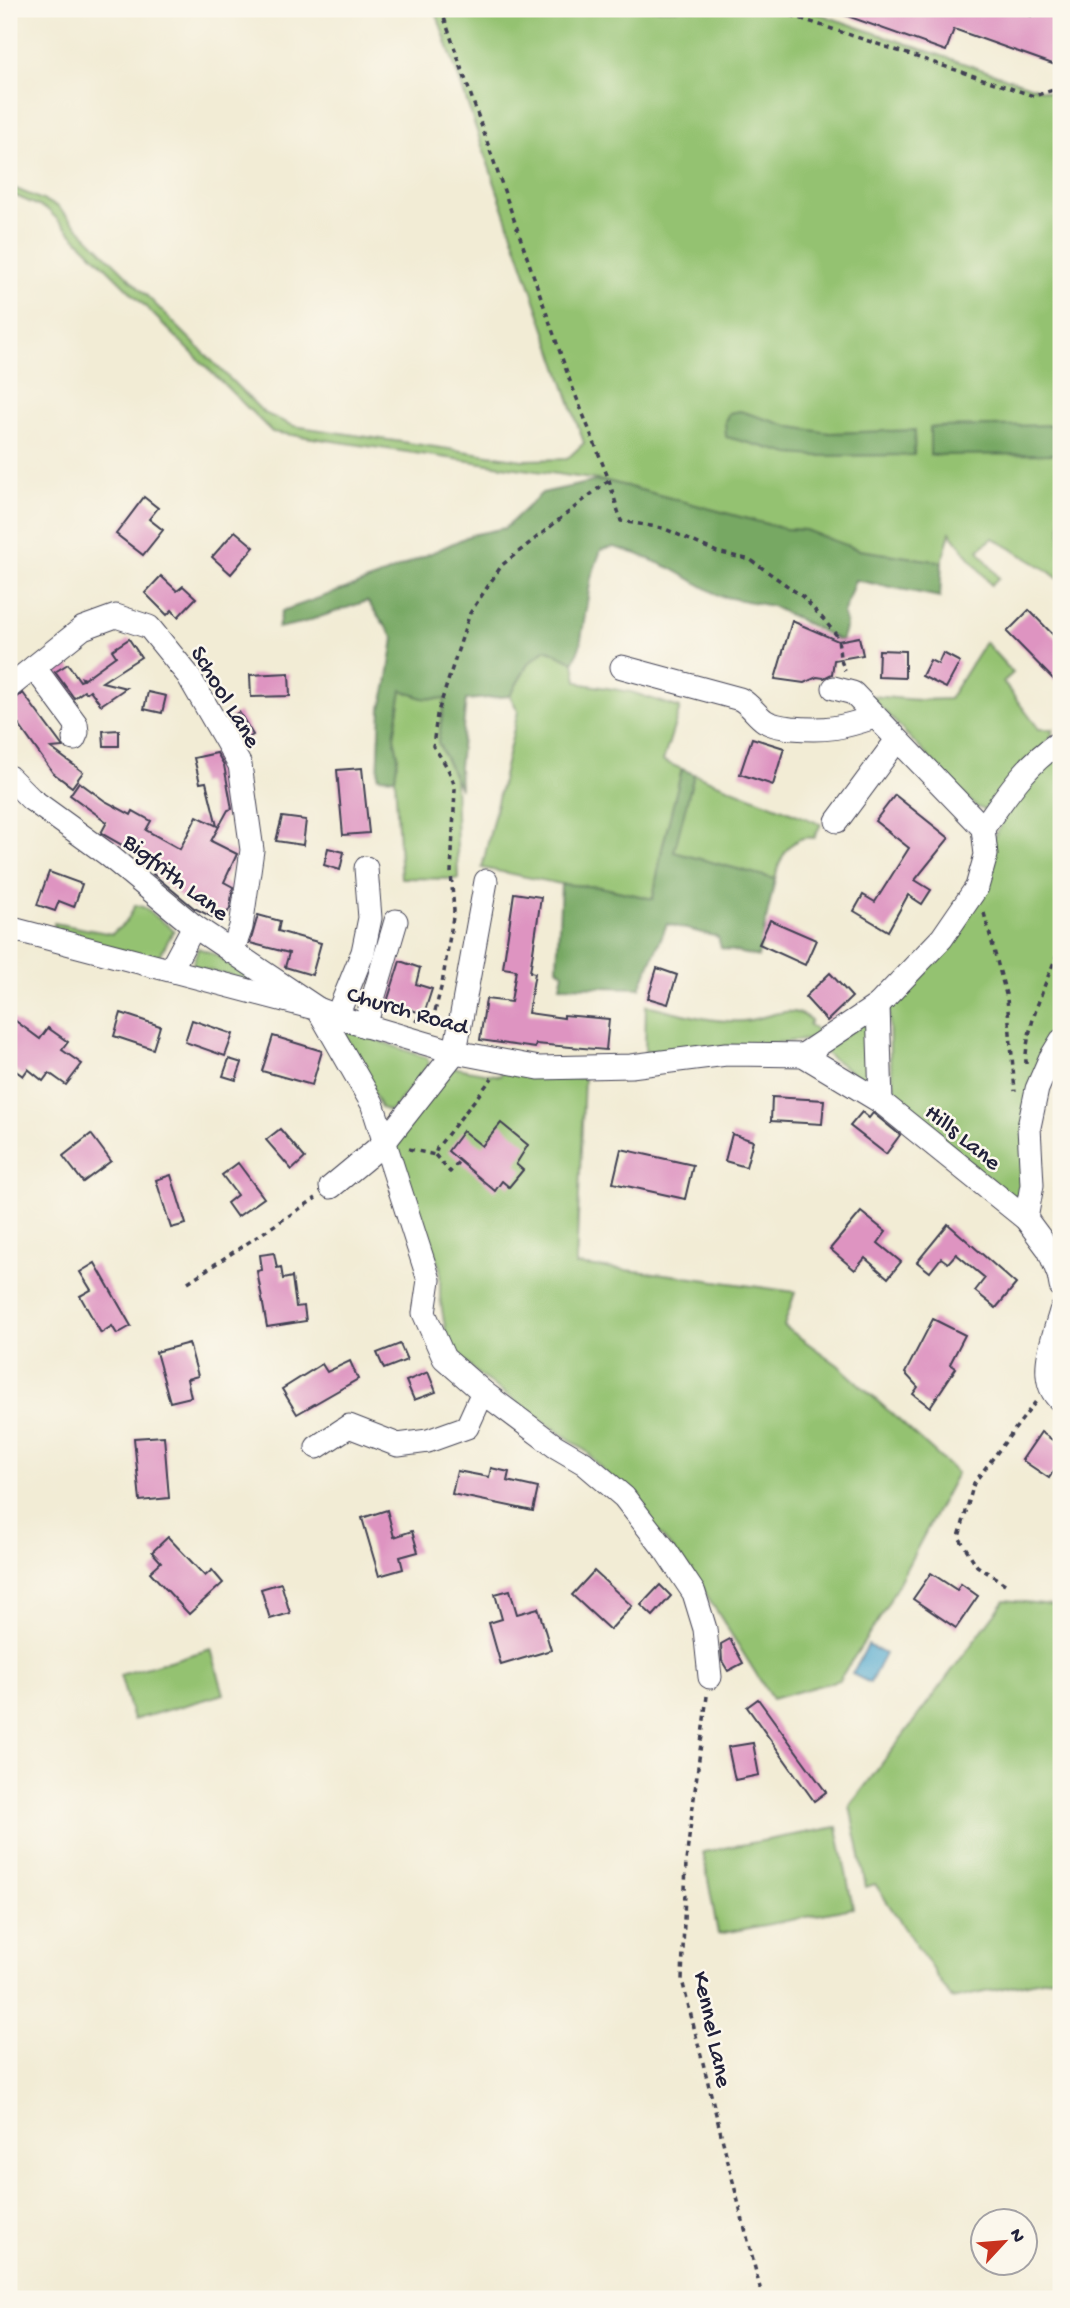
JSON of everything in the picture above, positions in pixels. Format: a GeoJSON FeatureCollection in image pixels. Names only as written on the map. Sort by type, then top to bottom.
{"type":"FeatureCollection","features":[{"type":"Feature","properties":{"kind":"street","name":"School Lane"},"geometry":{"type":"LineString","coordinates":[[11,682],[83,628],[116,616],[149,627],[188,675],[240,765],[252,850],[241,927],[232,952]]}},
{"type":"Feature","properties":{"kind":"street"},"geometry":{"type":"LineString","coordinates":[[34,667],[76,724],[74,739]]}},
{"type":"Feature","properties":{"kind":"street"},"geometry":{"type":"LineString","coordinates":[[622,667],[740,699],[750,704],[763,720],[779,726],[829,730],[874,717]]}},
{"type":"Feature","properties":{"kind":"street"},"geometry":{"type":"LineString","coordinates":[[803,1055],[878,1004],[942,938],[977,887],[986,855],[983,828],[874,717],[843,690]]}},
{"type":"Feature","properties":{"kind":"street"},"geometry":{"type":"LineString","coordinates":[[836,821],[897,740]]}},
{"type":"Feature","properties":{"kind":"street"},"geometry":{"type":"LineString","coordinates":[[983,828],[1021,775],[1041,755],[1061,741]]}},
{"type":"Feature","properties":{"kind":"street","name":"Bigfrith Lane"},"geometry":{"type":"LineString","coordinates":[[9,777],[31,799],[107,854],[194,926],[328,1013]]}},
{"type":"Feature","properties":{"kind":"street"},"geometry":{"type":"LineString","coordinates":[[366,868],[370,918],[363,952],[328,1013],[372,1103],[429,1280],[424,1313],[444,1357],[483,1392],[555,1446],[584,1463],[624,1497],[666,1551],[694,1593],[705,1629],[710,1677]]}},
{"type":"Feature","properties":{"kind":"street"},"geometry":{"type":"LineString","coordinates":[[331,1187],[383,1144],[455,1052],[486,881]]}},
{"type":"Feature","properties":{"kind":"street"},"geometry":{"type":"LineString","coordinates":[[365,1026],[396,921]]}},
{"type":"Feature","properties":{"kind":"street"},"geometry":{"type":"LineString","coordinates":[[171,969],[194,926]]}},
{"type":"Feature","properties":{"kind":"street","name":"Church Road"},"geometry":{"type":"LineString","coordinates":[[9,928],[171,969],[455,1052],[539,1068],[631,1066],[726,1054],[803,1055]]}},
{"type":"Feature","properties":{"kind":"street"},"geometry":{"type":"LineString","coordinates":[[878,1004],[881,1102]]}},
{"type":"Feature","properties":{"kind":"street"},"geometry":{"type":"LineString","coordinates":[[1026,1219],[1032,1185],[1029,1128],[1037,1089],[1061,1041]]}},
{"type":"Feature","properties":{"kind":"street","name":"Hills Lane"},"geometry":{"type":"LineString","coordinates":[[803,1055],[881,1102],[1026,1219],[1055,1252],[1061,1286]]}},
{"type":"Feature","properties":{"kind":"street"},"geometry":{"type":"LineString","coordinates":[[1056,1391],[1046,1368],[1061,1311]]}},
{"type":"Feature","properties":{"kind":"street"},"geometry":{"type":"LineString","coordinates":[[317,1447],[349,1426],[398,1445],[428,1441],[467,1427],[483,1392]]}},
{"type":"Feature","properties":{"kind":"path"},"geometry":{"type":"LineString","coordinates":[[441,9],[570,381],[609,480],[621,521],[663,528],[717,552],[751,560],[803,597],[838,637],[843,690]]}},
{"type":"Feature","properties":{"kind":"path"},"geometry":{"type":"LineString","coordinates":[[772,9],[1034,96],[1053,90],[1061,84]]}},
{"type":"Feature","properties":{"kind":"path"},"geometry":{"type":"LineString","coordinates":[[413,1039],[419,1015],[433,1019],[442,984],[454,911],[451,873],[455,789],[445,762],[433,746],[437,715],[470,614],[502,565],[609,480]]}},
{"type":"Feature","properties":{"kind":"path"},"geometry":{"type":"LineString","coordinates":[[977,887],[1007,998],[1015,1095]]}},
{"type":"Feature","properties":{"kind":"path"},"geometry":{"type":"LineString","coordinates":[[1026,1072],[1026,1058],[1035,1013],[1061,946]]}},
{"type":"Feature","properties":{"kind":"path"},"geometry":{"type":"LineString","coordinates":[[435,1155],[505,1061]]}},
{"type":"Feature","properties":{"kind":"path"},"geometry":{"type":"LineString","coordinates":[[383,1144],[435,1155],[450,1172],[459,1161]]}},
{"type":"Feature","properties":{"kind":"path"},"geometry":{"type":"LineString","coordinates":[[188,1282],[331,1187]]}},
{"type":"Feature","properties":{"kind":"path"},"geometry":{"type":"LineString","coordinates":[[1005,1584],[977,1566],[959,1537],[974,1483],[1056,1391]]}},
{"type":"Feature","properties":{"kind":"path","name":"Kennel Lane"},"geometry":{"type":"LineString","coordinates":[[710,1677],[686,1861],[682,1980],[760,2288],[760,2299]]}},
{"type":"Feature","properties":{"kind":"green space"},"geometry":{"type":"Polygon","coordinates":[[[435,9],[805,9],[1051,93],[1054,102],[1061,105],[1061,581],[993,538],[978,550],[999,578],[991,585],[950,532],[942,562],[859,550],[805,530],[785,529],[611,482],[272,432],[48,210],[9,193],[9,186],[57,206],[264,413],[294,426],[523,460],[567,459],[584,443],[435,9]]]}},
{"type":"Feature","properties":{"kind":"green space"},"geometry":{"type":"Polygon","coordinates":[[[740,411],[792,427],[830,433],[915,430],[914,455],[790,454],[726,437],[725,421],[729,413],[740,411]]]}},
{"type":"Feature","properties":{"kind":"green space"},"geometry":{"type":"Polygon","coordinates":[[[1061,425],[1061,454],[930,455],[930,427],[1061,425]]]}},
{"type":"Feature","properties":{"kind":"green space"},"geometry":{"type":"Polygon","coordinates":[[[596,481],[611,482],[785,529],[805,530],[859,550],[942,562],[940,597],[855,580],[843,614],[846,625],[841,641],[772,606],[720,596],[670,568],[637,554],[614,547],[601,550],[591,578],[580,646],[574,662],[546,649],[528,664],[510,696],[466,700],[459,767],[460,789],[438,742],[445,699],[422,698],[402,690],[394,737],[398,755],[395,778],[378,777],[381,708],[394,638],[367,601],[302,623],[278,628],[282,611],[376,578],[471,535],[505,528],[542,493],[596,481]]]}},
{"type":"Feature","properties":{"kind":"green space"},"geometry":{"type":"Polygon","coordinates":[[[985,642],[1013,673],[1003,682],[1039,729],[1053,729],[1051,738],[985,810],[976,807],[870,696],[919,700],[949,699],[985,642]]]}},
{"type":"Feature","properties":{"kind":"green space"},"geometry":{"type":"Polygon","coordinates":[[[546,649],[574,662],[577,681],[583,684],[631,692],[680,708],[663,761],[682,769],[662,849],[653,899],[600,887],[561,884],[482,868],[518,711],[510,696],[528,664],[546,649]]]}},
{"type":"Feature","properties":{"kind":"green space"},"geometry":{"type":"Polygon","coordinates":[[[402,690],[422,698],[446,699],[438,742],[455,780],[458,879],[401,878],[395,778],[398,755],[394,737],[402,690]]]}},
{"type":"Feature","properties":{"kind":"green space"},"geometry":{"type":"Polygon","coordinates":[[[1061,749],[1061,1032],[1022,1198],[1014,1200],[897,1101],[890,1060],[889,1003],[955,935],[994,838],[1020,785],[1061,749]]]}},
{"type":"Feature","properties":{"kind":"green space"},"geometry":{"type":"Polygon","coordinates":[[[682,769],[694,774],[674,852],[775,879],[758,957],[721,948],[718,937],[667,924],[640,988],[560,986],[563,973],[557,968],[561,884],[600,887],[653,899],[662,849],[682,769]]]}},
{"type":"Feature","properties":{"kind":"green space"},"geometry":{"type":"Polygon","coordinates":[[[694,774],[821,824],[814,838],[798,840],[787,849],[775,879],[673,852],[694,774]]]}},
{"type":"Feature","properties":{"kind":"green space"},"geometry":{"type":"Polygon","coordinates":[[[135,905],[143,907],[174,930],[157,960],[54,933],[54,923],[112,934],[127,921],[135,905]]]}},
{"type":"Feature","properties":{"kind":"green space"},"geometry":{"type":"Polygon","coordinates":[[[198,948],[212,953],[259,983],[192,966],[198,948]]]}},
{"type":"Feature","properties":{"kind":"green space"},"geometry":{"type":"Polygon","coordinates":[[[646,1005],[731,1021],[795,1012],[811,1020],[809,1025],[817,1031],[820,1027],[828,1035],[815,1039],[764,1044],[645,1052],[646,1005]]]}},
{"type":"Feature","properties":{"kind":"green space"},"geometry":{"type":"Polygon","coordinates":[[[869,1018],[871,1086],[822,1051],[869,1018]]]}},
{"type":"Feature","properties":{"kind":"green space"},"geometry":{"type":"Polygon","coordinates":[[[341,1027],[427,1058],[429,1064],[394,1108],[389,1111],[381,1108],[341,1027]]]}},
{"type":"Feature","properties":{"kind":"green space"},"geometry":{"type":"Polygon","coordinates":[[[451,1067],[500,1076],[503,1071],[584,1078],[576,1265],[795,1292],[784,1326],[838,1365],[957,1473],[880,1618],[839,1680],[772,1699],[691,1570],[587,1452],[479,1375],[448,1345],[440,1298],[440,1268],[395,1155],[394,1135],[451,1067]]]}},
{"type":"Feature","properties":{"kind":"green space"},"geometry":{"type":"Polygon","coordinates":[[[1005,1600],[1061,1606],[1061,1976],[952,1999],[875,1884],[866,1887],[850,1806],[1005,1600]]]}},
{"type":"Feature","properties":{"kind":"green space"},"geometry":{"type":"Polygon","coordinates":[[[211,1649],[224,1694],[133,1720],[120,1675],[211,1649]]]}},
{"type":"Feature","properties":{"kind":"green space"},"geometry":{"type":"Polygon","coordinates":[[[837,1827],[853,1908],[718,1934],[703,1852],[837,1827]]]}},
{"type":"Feature","properties":{"kind":"water"},"geometry":{"type":"Polygon","coordinates":[[[868,1645],[885,1654],[870,1683],[852,1674],[868,1645]]]}},
{"type":"Feature","properties":{"kind":"building"},"geometry":{"type":"Polygon","coordinates":[[[1011,9],[1031,16],[1033,9],[1061,9],[1061,67],[954,29],[946,51],[833,11],[1011,9]]]}},
{"type":"Feature","properties":{"kind":"building"},"geometry":{"type":"Polygon","coordinates":[[[144,497],[158,508],[149,519],[163,530],[143,555],[116,534],[144,497]]]}},
{"type":"Feature","properties":{"kind":"building"},"geometry":{"type":"Polygon","coordinates":[[[235,531],[254,547],[231,574],[212,557],[235,531]]]}},
{"type":"Feature","properties":{"kind":"building"},"geometry":{"type":"Polygon","coordinates":[[[161,576],[177,591],[183,586],[196,598],[178,617],[172,610],[167,615],[145,593],[161,576]]]}},
{"type":"Feature","properties":{"kind":"building"},"geometry":{"type":"Polygon","coordinates":[[[1029,610],[1061,643],[1061,687],[1007,632],[1029,610]]]}},
{"type":"Feature","properties":{"kind":"building"},"geometry":{"type":"Polygon","coordinates":[[[792,621],[838,641],[859,637],[863,655],[834,660],[832,674],[824,678],[817,677],[804,683],[775,679],[792,621]]]}},
{"type":"Feature","properties":{"kind":"building"},"geometry":{"type":"Polygon","coordinates":[[[129,639],[141,657],[102,682],[126,688],[101,705],[90,690],[74,698],[55,672],[68,664],[80,681],[83,680],[82,678],[116,656],[112,650],[129,639]]]}},
{"type":"Feature","properties":{"kind":"building"},"geometry":{"type":"Polygon","coordinates":[[[879,650],[905,651],[905,678],[878,677],[879,650]]]}},
{"type":"Feature","properties":{"kind":"building"},"geometry":{"type":"Polygon","coordinates":[[[943,653],[960,662],[946,688],[922,676],[930,660],[938,664],[943,653]]]}},
{"type":"Feature","properties":{"kind":"building"},"geometry":{"type":"Polygon","coordinates":[[[289,673],[290,696],[251,697],[250,675],[289,673]]]}},
{"type":"Feature","properties":{"kind":"building"},"geometry":{"type":"Polygon","coordinates":[[[148,692],[166,696],[162,713],[144,709],[148,692]]]}},
{"type":"Feature","properties":{"kind":"building"},"geometry":{"type":"Polygon","coordinates":[[[23,693],[63,747],[51,748],[83,772],[72,787],[53,773],[9,711],[9,703],[23,693]]]}},
{"type":"Feature","properties":{"kind":"building"},"geometry":{"type":"Polygon","coordinates":[[[239,712],[253,735],[243,741],[229,718],[239,712]]]}},
{"type":"Feature","properties":{"kind":"building"},"geometry":{"type":"Polygon","coordinates":[[[119,730],[119,746],[104,746],[103,731],[119,730]]]}},
{"type":"Feature","properties":{"kind":"building"},"geometry":{"type":"Polygon","coordinates":[[[752,738],[784,748],[773,785],[740,774],[752,738]]]}},
{"type":"Feature","properties":{"kind":"building"},"geometry":{"type":"Polygon","coordinates":[[[217,753],[224,765],[232,809],[228,810],[211,841],[237,854],[224,882],[233,887],[230,908],[222,922],[194,908],[153,874],[157,865],[101,833],[107,822],[70,795],[79,782],[105,801],[131,815],[133,811],[151,821],[146,830],[180,849],[197,816],[217,826],[206,782],[200,783],[194,758],[217,753]]]}},
{"type":"Feature","properties":{"kind":"building"},"geometry":{"type":"Polygon","coordinates":[[[362,768],[369,833],[343,835],[337,770],[362,768]]]}},
{"type":"Feature","properties":{"kind":"building"},"geometry":{"type":"Polygon","coordinates":[[[895,795],[949,838],[915,880],[931,890],[922,904],[908,895],[888,931],[854,911],[863,895],[875,902],[909,848],[875,821],[895,795]]]}},
{"type":"Feature","properties":{"kind":"building"},"geometry":{"type":"Polygon","coordinates":[[[282,817],[306,820],[303,845],[276,841],[282,817]]]}},
{"type":"Feature","properties":{"kind":"building"},"geometry":{"type":"Polygon","coordinates":[[[328,848],[344,852],[340,870],[324,865],[328,848]]]}},
{"type":"Feature","properties":{"kind":"building"},"geometry":{"type":"Polygon","coordinates":[[[49,872],[82,884],[74,907],[59,901],[55,911],[37,905],[49,872]]]}},
{"type":"Feature","properties":{"kind":"building"},"geometry":{"type":"Polygon","coordinates":[[[514,893],[541,897],[530,972],[535,973],[528,1013],[564,1018],[564,1015],[609,1019],[606,1050],[536,1044],[535,1048],[480,1040],[486,999],[511,1002],[516,970],[503,968],[514,893]]]}},
{"type":"Feature","properties":{"kind":"building"},"geometry":{"type":"Polygon","coordinates":[[[258,915],[280,921],[278,931],[321,943],[312,975],[285,967],[289,953],[250,943],[258,915]]]}},
{"type":"Feature","properties":{"kind":"building"},"geometry":{"type":"Polygon","coordinates":[[[770,920],[816,940],[805,965],[759,944],[770,920]]]}},
{"type":"Feature","properties":{"kind":"building"},"geometry":{"type":"Polygon","coordinates":[[[400,961],[420,968],[416,984],[432,989],[424,1014],[387,1002],[400,961]]]}},
{"type":"Feature","properties":{"kind":"building"},"geometry":{"type":"Polygon","coordinates":[[[657,968],[677,975],[668,1004],[648,998],[657,968]]]}},
{"type":"Feature","properties":{"kind":"building"},"geometry":{"type":"Polygon","coordinates":[[[830,973],[852,997],[827,1021],[805,997],[830,973]]]}},
{"type":"Feature","properties":{"kind":"building"},"geometry":{"type":"Polygon","coordinates":[[[121,1013],[160,1026],[153,1049],[114,1036],[121,1013]]]}},
{"type":"Feature","properties":{"kind":"building"},"geometry":{"type":"Polygon","coordinates":[[[9,1016],[40,1039],[48,1028],[68,1042],[62,1050],[82,1064],[66,1085],[49,1073],[43,1081],[28,1069],[23,1076],[9,1066],[9,1016]]]}},
{"type":"Feature","properties":{"kind":"building"},"geometry":{"type":"Polygon","coordinates":[[[192,1020],[233,1034],[225,1056],[185,1042],[192,1020]]]}},
{"type":"Feature","properties":{"kind":"building"},"geometry":{"type":"Polygon","coordinates":[[[273,1036],[322,1051],[312,1085],[262,1071],[273,1036]]]}},
{"type":"Feature","properties":{"kind":"building"},"geometry":{"type":"Polygon","coordinates":[[[229,1059],[242,1063],[236,1080],[223,1076],[229,1059]]]}},
{"type":"Feature","properties":{"kind":"building"},"geometry":{"type":"Polygon","coordinates":[[[772,1097],[824,1100],[822,1124],[771,1121],[772,1097]]]}},
{"type":"Feature","properties":{"kind":"building"},"geometry":{"type":"Polygon","coordinates":[[[862,1112],[869,1118],[873,1113],[900,1135],[886,1154],[850,1126],[862,1112]]]}},
{"type":"Feature","properties":{"kind":"building"},"geometry":{"type":"Polygon","coordinates":[[[501,1123],[528,1145],[516,1164],[523,1170],[509,1187],[502,1181],[495,1191],[448,1151],[463,1131],[482,1146],[501,1123]]]}},
{"type":"Feature","properties":{"kind":"building"},"geometry":{"type":"Polygon","coordinates":[[[280,1129],[305,1158],[292,1170],[266,1140],[280,1129]]]}},
{"type":"Feature","properties":{"kind":"building"},"geometry":{"type":"Polygon","coordinates":[[[91,1134],[111,1161],[83,1182],[63,1156],[91,1134]]]}},
{"type":"Feature","properties":{"kind":"building"},"geometry":{"type":"Polygon","coordinates":[[[732,1134],[753,1141],[746,1167],[725,1161],[732,1134]]]}},
{"type":"Feature","properties":{"kind":"building"},"geometry":{"type":"Polygon","coordinates":[[[621,1149],[693,1165],[685,1199],[613,1183],[621,1149]]]}},
{"type":"Feature","properties":{"kind":"building"},"geometry":{"type":"Polygon","coordinates":[[[238,1163],[264,1198],[237,1217],[227,1203],[237,1195],[222,1175],[238,1163]]]}},
{"type":"Feature","properties":{"kind":"building"},"geometry":{"type":"Polygon","coordinates":[[[171,1175],[186,1224],[171,1228],[156,1180],[171,1175]]]}},
{"type":"Feature","properties":{"kind":"building"},"geometry":{"type":"Polygon","coordinates":[[[861,1212],[886,1232],[878,1243],[901,1262],[888,1278],[865,1258],[855,1270],[830,1249],[861,1212]]]}},
{"type":"Feature","properties":{"kind":"building"},"geometry":{"type":"Polygon","coordinates":[[[948,1224],[1016,1284],[996,1308],[975,1291],[985,1278],[956,1254],[948,1263],[941,1258],[930,1272],[917,1262],[948,1224]]]}},
{"type":"Feature","properties":{"kind":"building"},"geometry":{"type":"Polygon","coordinates":[[[274,1253],[283,1279],[292,1277],[296,1307],[304,1306],[306,1321],[267,1327],[257,1271],[262,1270],[260,1255],[274,1253]]]}},
{"type":"Feature","properties":{"kind":"building"},"geometry":{"type":"Polygon","coordinates":[[[95,1263],[131,1326],[117,1334],[112,1326],[101,1333],[80,1296],[91,1290],[80,1272],[95,1263]]]}},
{"type":"Feature","properties":{"kind":"building"},"geometry":{"type":"Polygon","coordinates":[[[933,1319],[965,1335],[950,1364],[956,1368],[930,1407],[913,1394],[918,1387],[905,1373],[933,1319]]]}},
{"type":"Feature","properties":{"kind":"building"},"geometry":{"type":"Polygon","coordinates":[[[189,1343],[198,1376],[187,1379],[191,1397],[170,1402],[156,1352],[189,1343]]]}},
{"type":"Feature","properties":{"kind":"building"},"geometry":{"type":"Polygon","coordinates":[[[400,1344],[407,1360],[384,1369],[377,1353],[400,1344]]]}},
{"type":"Feature","properties":{"kind":"building"},"geometry":{"type":"Polygon","coordinates":[[[350,1361],[358,1379],[297,1414],[282,1389],[322,1364],[327,1372],[350,1361]]]}},
{"type":"Feature","properties":{"kind":"building"},"geometry":{"type":"Polygon","coordinates":[[[428,1372],[436,1392],[414,1400],[406,1381],[428,1372]]]}},
{"type":"Feature","properties":{"kind":"building"},"geometry":{"type":"Polygon","coordinates":[[[1041,1432],[1061,1446],[1061,1460],[1049,1478],[1022,1460],[1041,1432]]]}},
{"type":"Feature","properties":{"kind":"building"},"geometry":{"type":"Polygon","coordinates":[[[164,1436],[169,1498],[140,1501],[134,1438],[164,1436]]]}},
{"type":"Feature","properties":{"kind":"building"},"geometry":{"type":"Polygon","coordinates":[[[491,1468],[509,1472],[507,1481],[538,1488],[533,1511],[452,1494],[457,1471],[489,1477],[491,1468]]]}},
{"type":"Feature","properties":{"kind":"building"},"geometry":{"type":"Polygon","coordinates":[[[387,1510],[394,1537],[412,1531],[418,1552],[400,1557],[403,1569],[379,1576],[362,1518],[387,1510]]]}},
{"type":"Feature","properties":{"kind":"building"},"geometry":{"type":"Polygon","coordinates":[[[168,1537],[205,1576],[212,1570],[223,1583],[189,1614],[150,1572],[161,1562],[152,1552],[168,1537]]]}},
{"type":"Feature","properties":{"kind":"building"},"geometry":{"type":"Polygon","coordinates":[[[594,1571],[632,1606],[610,1630],[572,1595],[594,1571]]]}},
{"type":"Feature","properties":{"kind":"building"},"geometry":{"type":"Polygon","coordinates":[[[931,1573],[957,1590],[961,1584],[978,1596],[956,1628],[913,1599],[931,1573]]]}},
{"type":"Feature","properties":{"kind":"building"},"geometry":{"type":"Polygon","coordinates":[[[281,1583],[290,1613],[270,1619],[261,1589],[281,1583]]]}},
{"type":"Feature","properties":{"kind":"building"},"geometry":{"type":"Polygon","coordinates":[[[660,1585],[671,1596],[653,1616],[641,1605],[660,1585]]]}},
{"type":"Feature","properties":{"kind":"building"},"geometry":{"type":"Polygon","coordinates":[[[510,1590],[517,1614],[538,1608],[551,1650],[501,1665],[489,1623],[502,1619],[495,1594],[510,1590]]]}},
{"type":"Feature","properties":{"kind":"building"},"geometry":{"type":"Polygon","coordinates":[[[730,1639],[743,1663],[728,1671],[722,1661],[721,1644],[730,1639]]]}},
{"type":"Feature","properties":{"kind":"building"},"geometry":{"type":"Polygon","coordinates":[[[758,1699],[826,1792],[814,1801],[747,1707],[758,1699]]]}},
{"type":"Feature","properties":{"kind":"building"},"geometry":{"type":"Polygon","coordinates":[[[753,1743],[759,1775],[735,1780],[728,1747],[753,1743]]]}}]}
